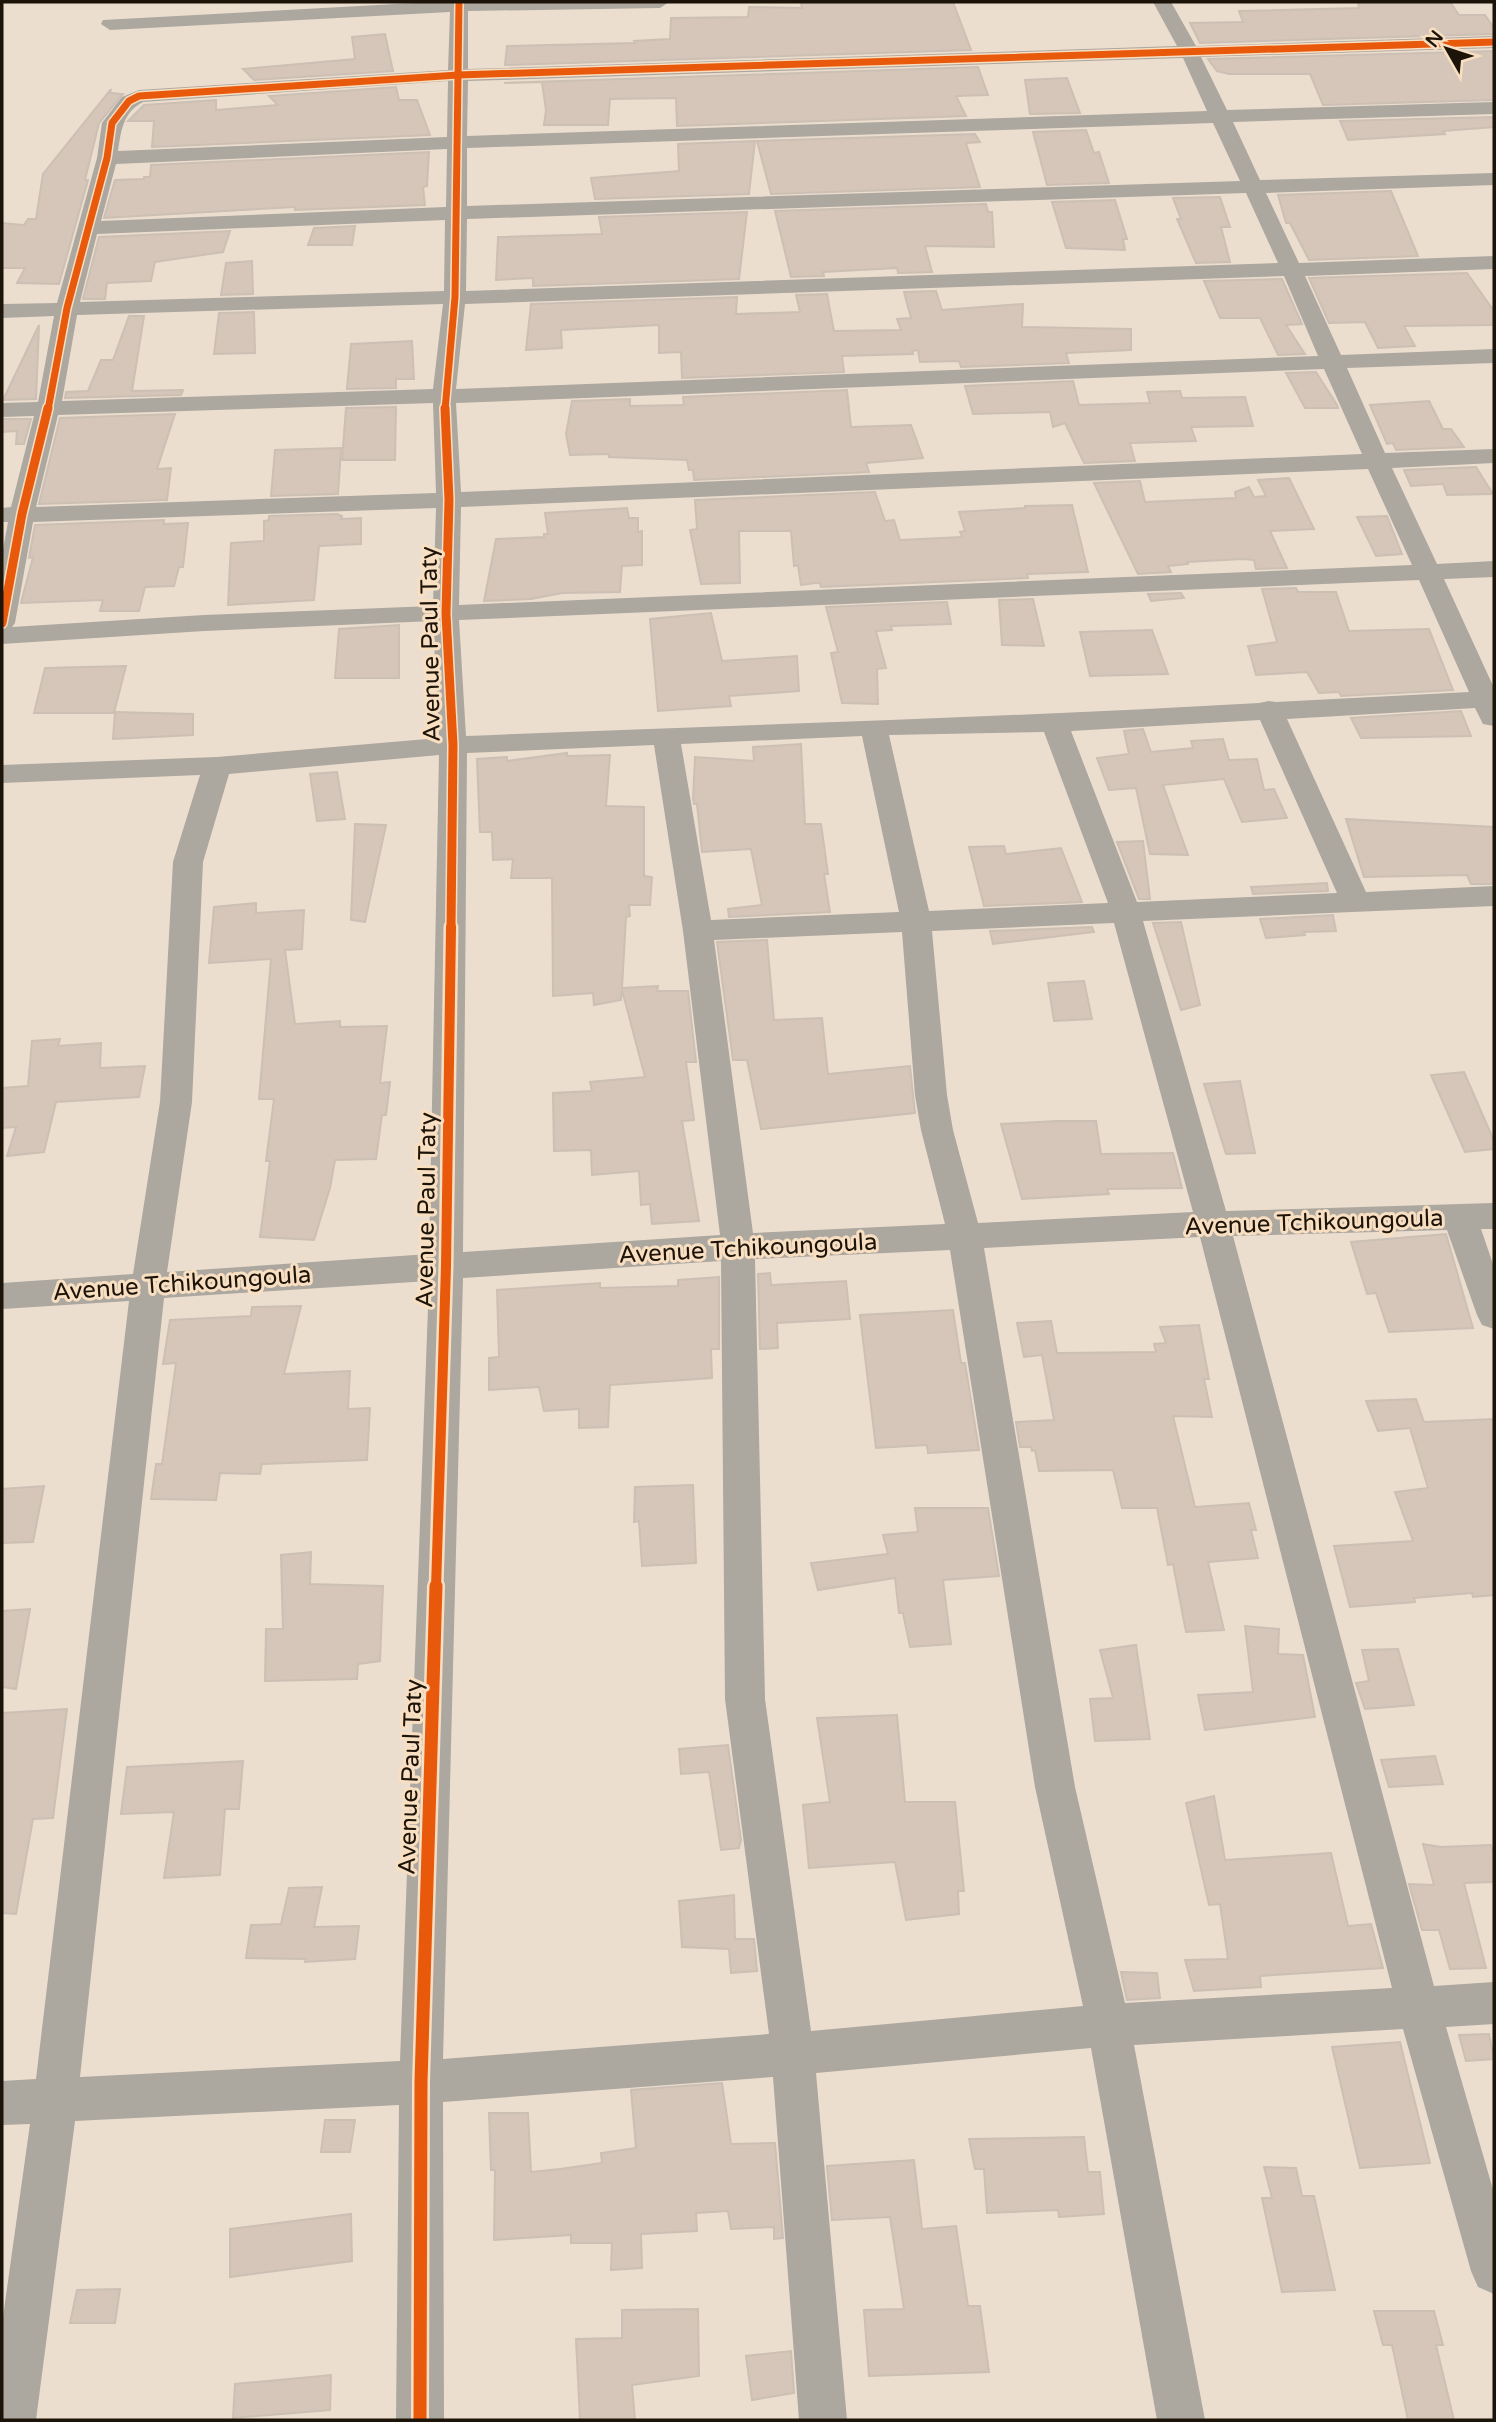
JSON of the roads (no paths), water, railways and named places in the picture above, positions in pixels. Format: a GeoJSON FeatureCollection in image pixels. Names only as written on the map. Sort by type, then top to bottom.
{"type":"FeatureCollection","features":[{"type":"Feature","properties":{"kind":"street"},"geometry":{"type":"LineString","coordinates":[[110,24],[459,4],[660,2]]}},
{"type":"Feature","properties":{"kind":"street"},"geometry":{"type":"LineString","coordinates":[[2,774],[217,766],[453,745],[874,727],[1054,723],[1269,709],[1491,706],[1377,462],[1254,188],[1189,51],[1162,2]]}},
{"type":"Feature","properties":{"kind":"street","name":"Avenue Paul Taty"},"geometry":{"type":"LineString","coordinates":[[420,2420],[421,2082],[446,1266],[453,745],[446,614],[449,500],[444,396],[455,297],[459,4]]}},
{"type":"Feature","properties":{"kind":"street"},"geometry":{"type":"LineString","coordinates":[[2,623],[12,515],[49,408],[67,308],[107,158],[111,123],[129,101],[139,96],[458,75],[1494,42]]}},
{"type":"Feature","properties":{"kind":"street"},"geometry":{"type":"LineString","coordinates":[[107,158],[653,134],[1494,108]]}},
{"type":"Feature","properties":{"kind":"street"},"geometry":{"type":"LineString","coordinates":[[88,228],[457,213],[1494,179]]}},
{"type":"Feature","properties":{"kind":"street"},"geometry":{"type":"LineString","coordinates":[[2,311],[1494,262]]}},
{"type":"Feature","properties":{"kind":"street"},"geometry":{"type":"LineString","coordinates":[[2,410],[1494,356]]}},
{"type":"Feature","properties":{"kind":"street"},"geometry":{"type":"LineString","coordinates":[[12,515],[449,500],[1494,456]]}},
{"type":"Feature","properties":{"kind":"street"},"geometry":{"type":"LineString","coordinates":[[2,636],[204,623],[1494,569]]}},
{"type":"Feature","properties":{"kind":"street"},"geometry":{"type":"LineString","coordinates":[[1269,709],[1356,904]]}},
{"type":"Feature","properties":{"kind":"street"},"geometry":{"type":"LineString","coordinates":[[1054,723],[1125,910],[1213,1224],[1419,2009],[1494,2271]]}},
{"type":"Feature","properties":{"kind":"street"},"geometry":{"type":"LineString","coordinates":[[874,727],[916,921],[931,1095],[937,1130],[965,1236],[1055,1787],[1109,2025],[1181,2420]]}},
{"type":"Feature","properties":{"kind":"street"},"geometry":{"type":"LineString","coordinates":[[666,737],[698,931],[738,1247],[745,1699],[793,2054],[823,2420]]}},
{"type":"Feature","properties":{"kind":"street"},"geometry":{"type":"LineString","coordinates":[[12,2420],[56,2099],[148,1284],[176,1102],[188,862],[217,766]]}},
{"type":"Feature","properties":{"kind":"street"},"geometry":{"type":"LineString","coordinates":[[698,931],[1125,910],[1356,904],[1494,896]]}},
{"type":"Feature","properties":{"kind":"street","name":"Avenue Tchikoungoula"},"geometry":{"type":"LineString","coordinates":[[2,1296],[148,1284],[738,1247],[1213,1224],[1494,1216]]}},
{"type":"Feature","properties":{"kind":"street"},"geometry":{"type":"LineString","coordinates":[[1460,1217],[1494,1315]]}},
{"type":"Feature","properties":{"kind":"street"},"geometry":{"type":"LineString","coordinates":[[2,2103],[421,2082],[793,2054],[1109,2025],[1494,2003]]}}]}
